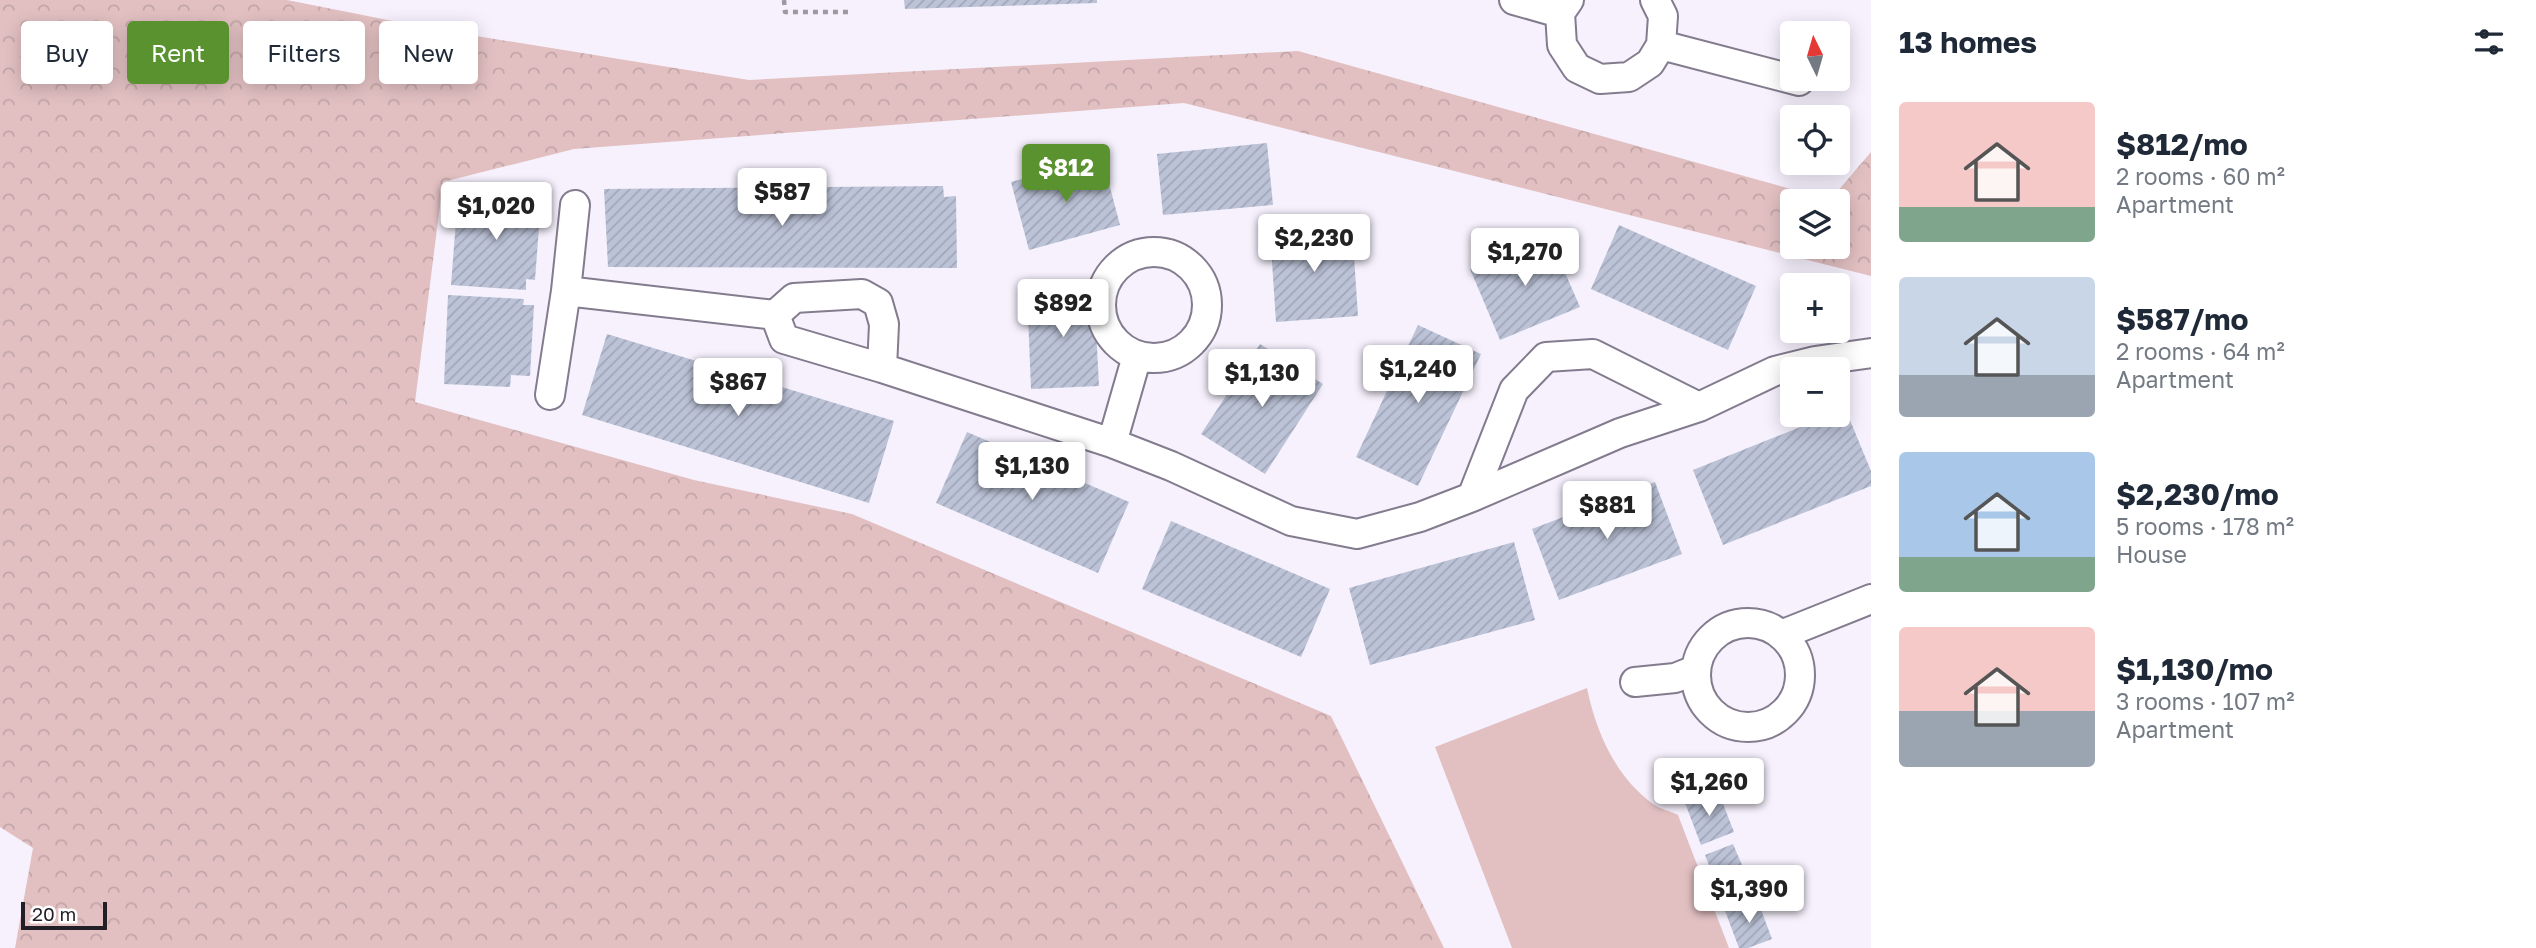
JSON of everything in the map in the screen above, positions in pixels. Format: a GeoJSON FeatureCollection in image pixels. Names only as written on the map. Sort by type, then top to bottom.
{"type":"FeatureCollection","features":[{"type":"Feature","properties":{"kind":"lane"},"geometry":{"type":"LineString","coordinates":[[1514,0],[1564,6],[1562,45],[1577,68],[1600,79],[1629,77],[1650,63],[1661,45],[1663,16],[1655,0]]}},
{"type":"Feature","properties":{"kind":"lane"},"geometry":{"type":"LineString","coordinates":[[1661,45],[1780,76]]}},
{"type":"Feature","properties":{"kind":"lane"},"geometry":{"type":"LineString","coordinates":[[550,395],[566,291],[575,205]]}},
{"type":"Feature","properties":{"kind":"lane"},"geometry":{"type":"LineString","coordinates":[[566,291],[775,315],[794,298],[862,294],[878,303],[884,324],[882,368]]}},
{"type":"Feature","properties":{"kind":"lane"},"geometry":{"type":"LineString","coordinates":[[775,315],[784,339],[1112,443],[1291,521],[1357,534],[1420,517],[1472,497],[1620,433],[1699,407],[1774,371],[1815,361],[1871,353]]}},
{"type":"Feature","properties":{"kind":"lane"},"geometry":{"type":"LineString","coordinates":[[1472,497],[1514,390],[1546,357],[1593,354],[1699,407]]}},
{"type":"Feature","properties":{"kind":"lane"},"geometry":{"type":"LineString","coordinates":[[1112,443],[1137,356]]}},
{"type":"Feature","properties":{"kind":"lane"},"geometry":{"type":"LineString","coordinates":[[1781,635],[1871,599]]}},
{"type":"Feature","properties":{"kind":"lane"},"geometry":{"type":"LineString","coordinates":[[1741,623],[1758,624],[1774,629],[1781,635],[1797,655],[1801,672],[1793,704],[1781,717],[1766,725],[1748,728],[1731,725],[1716,717],[1704,704],[1697,688],[1695,670],[1700,654],[1710,639],[1724,629],[1741,623]]}},
{"type":"Feature","properties":{"kind":"lane"},"geometry":{"type":"LineString","coordinates":[[1635,682],[1675,678],[1695,670]]}},
{"type":"Feature","properties":{"kind":"path"},"geometry":{"type":"LineString","coordinates":[[784,0],[785,12],[852,12]]}},
{"type":"Feature","properties":{"kind":"green space"},"geometry":{"type":"Polygon","coordinates":[[[0,0],[287,0],[393,21],[379,21],[379,84],[478,84],[478,36],[749,80],[1298,51],[1791,189],[1780,189],[1780,253],[1184,103],[574,149],[443,182],[415,402],[694,480],[852,514],[1331,716],[1444,948],[15,948],[33,848],[0,827],[0,0]]]}},
{"type":"Feature","properties":{"kind":"green space"},"geometry":{"type":"Polygon","coordinates":[[[1871,152],[1871,276],[1803,259],[1850,259],[1850,189],[1839,189],[1871,152]]]}},
{"type":"Feature","properties":{"kind":"green space"},"geometry":{"type":"Polygon","coordinates":[[[1587,688],[1602,737],[1618,767],[1653,804],[1678,815],[1729,948],[1512,948],[1435,747],[1587,688]]]}},
{"type":"Feature","properties":{"kind":"building"},"geometry":{"type":"Polygon","coordinates":[[[904,0],[1097,0],[1097,3],[905,9],[904,0]]]}},
{"type":"Feature","properties":{"kind":"building"},"geometry":{"type":"Polygon","coordinates":[[[1267,143],[1273,205],[1163,215],[1157,154],[1267,143]]]}},
{"type":"Feature","properties":{"kind":"building"},"geometry":{"type":"Polygon","coordinates":[[[1102,157],[1120,225],[1029,250],[1011,182],[1102,157]]]}},
{"type":"Feature","properties":{"kind":"building"},"geometry":{"type":"Polygon","coordinates":[[[943,186],[944,197],[956,196],[957,268],[608,267],[604,189],[943,186]]]}},
{"type":"Feature","properties":{"kind":"building"},"geometry":{"type":"Polygon","coordinates":[[[458,195],[541,201],[535,280],[526,279],[526,290],[451,285],[458,195]]]}},
{"type":"Feature","properties":{"kind":"building"},"geometry":{"type":"Polygon","coordinates":[[[1619,225],[1756,286],[1728,350],[1591,289],[1619,225]]]}},
{"type":"Feature","properties":{"kind":"building"},"geometry":{"type":"Polygon","coordinates":[[[1352,226],[1358,316],[1276,322],[1270,232],[1352,226]]]}},
{"type":"Feature","properties":{"kind":"building"},"geometry":{"type":"Polygon","coordinates":[[[1549,236],[1580,307],[1500,340],[1470,269],[1549,236]]]}},
{"type":"Feature","properties":{"kind":"building"},"geometry":{"type":"Polygon","coordinates":[[[1094,289],[1099,386],[1031,389],[1027,292],[1094,289]]]}},
{"type":"Feature","properties":{"kind":"building"},"geometry":{"type":"Polygon","coordinates":[[[448,295],[524,299],[523,305],[534,305],[530,376],[511,375],[510,387],[444,384],[448,295]]]}},
{"type":"Feature","properties":{"kind":"building"},"geometry":{"type":"Polygon","coordinates":[[[1418,325],[1481,354],[1418,486],[1356,457],[1418,325]]]}},
{"type":"Feature","properties":{"kind":"building"},"geometry":{"type":"Polygon","coordinates":[[[607,334],[894,421],[869,503],[582,415],[607,334]]]}},
{"type":"Feature","properties":{"kind":"building"},"geometry":{"type":"Polygon","coordinates":[[[1260,344],[1323,384],[1265,474],[1201,434],[1260,344]]]}},
{"type":"Feature","properties":{"kind":"building"},"geometry":{"type":"Polygon","coordinates":[[[1850,420],[1871,471],[1871,486],[1723,545],[1693,470],[1800,427],[1850,427],[1850,420]]]}},
{"type":"Feature","properties":{"kind":"building"},"geometry":{"type":"Polygon","coordinates":[[[967,432],[1129,502],[1098,573],[936,503],[967,432]]]}},
{"type":"Feature","properties":{"kind":"building"},"geometry":{"type":"Polygon","coordinates":[[[1655,482],[1682,554],[1559,600],[1532,529],[1655,482]]]}},
{"type":"Feature","properties":{"kind":"building"},"geometry":{"type":"Polygon","coordinates":[[[1171,521],[1330,589],[1301,657],[1142,589],[1171,521]]]}},
{"type":"Feature","properties":{"kind":"building"},"geometry":{"type":"Polygon","coordinates":[[[1514,542],[1535,620],[1370,665],[1349,588],[1514,542]]]}},
{"type":"Feature","properties":{"kind":"building"},"geometry":{"type":"Polygon","coordinates":[[[1718,791],[1734,832],[1701,845],[1685,803],[1718,791]]]}},
{"type":"Feature","properties":{"kind":"building"},"geometry":{"type":"Polygon","coordinates":[[[1733,844],[1751,886],[1722,898],[1705,855],[1733,844]]]}},
{"type":"Feature","properties":{"kind":"building"},"geometry":{"type":"Polygon","coordinates":[[[1757,899],[1772,939],[1748,948],[1739,948],[1725,911],[1757,899]]]}}]}
